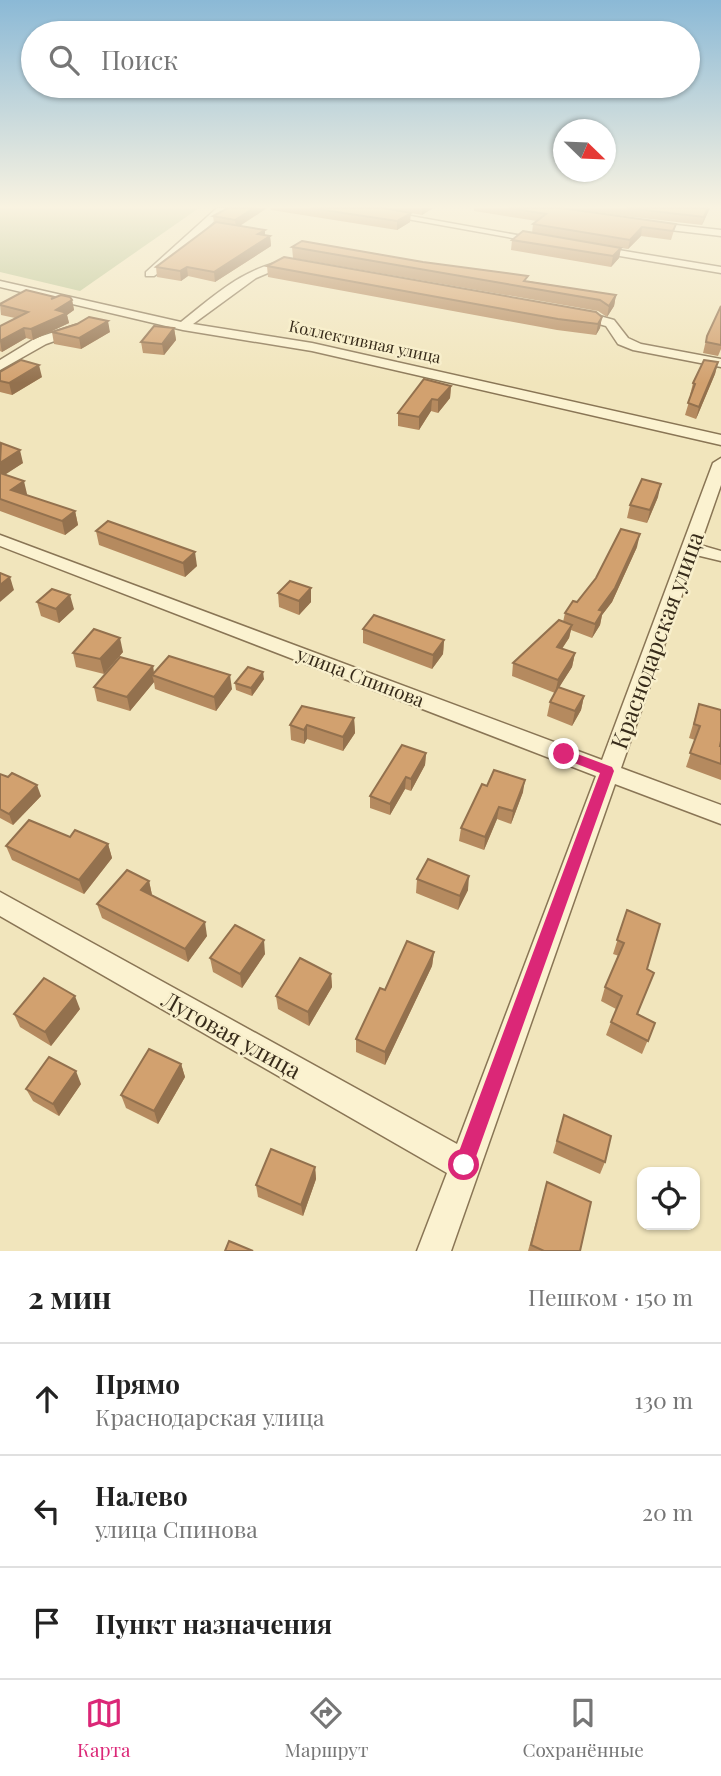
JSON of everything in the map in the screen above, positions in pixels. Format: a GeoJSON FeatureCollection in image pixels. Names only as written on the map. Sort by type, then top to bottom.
{"type":"FeatureCollection","features":[{"type":"Feature","properties":{"kind":"street"},"geometry":{"type":"LineString","coordinates":[[150,274],[162,266]]}},
{"type":"Feature","properties":{"kind":"street"},"geometry":{"type":"LineString","coordinates":[[183,327],[266,266]]}},
{"type":"Feature","properties":{"kind":"street"},"geometry":{"type":"LineString","coordinates":[[699,266],[721,270]]}},
{"type":"Feature","properties":{"kind":"street","name":"Коллективная улица"},"geometry":{"type":"LineString","coordinates":[[0,284],[96,316],[312,347],[721,440]]}},
{"type":"Feature","properties":{"kind":"street"},"geometry":{"type":"LineString","coordinates":[[558,311],[610,323],[623,341],[638,347],[721,363]]}},
{"type":"Feature","properties":{"kind":"street"},"geometry":{"type":"LineString","coordinates":[[0,366],[41,341],[96,316]]}},
{"type":"Feature","properties":{"kind":"street","name":"Краснодарская улица"},"geometry":{"type":"LineString","coordinates":[[437,1250],[464,1165],[721,463]]}},
{"type":"Feature","properties":{"kind":"street","name":"улица Спинова"},"geometry":{"type":"LineString","coordinates":[[0,540],[721,815]]}},
{"type":"Feature","properties":{"kind":"street"},"geometry":{"type":"LineString","coordinates":[[690,548],[721,556]]}},
{"type":"Feature","properties":{"kind":"street","name":"Луговая улица"},"geometry":{"type":"LineString","coordinates":[[0,903],[464,1165]]}},
{"type":"Feature","properties":{"kind":"green space"},"geometry":{"type":"Polygon","coordinates":[[[0,266],[115,266],[80,291],[0,272],[0,266]]]}},
{"type":"Feature","properties":{"kind":"building"},"geometry":{"type":"Polygon","coordinates":[[[223,266],[214,272],[187,267],[180,271],[156,267],[223,266]]]}},
{"type":"Feature","properties":{"kind":"building"},"geometry":{"type":"Polygon","coordinates":[[[269,266],[337,266],[596,312],[602,317],[598,324],[269,266]]]}},
{"type":"Feature","properties":{"kind":"building"},"geometry":{"type":"Polygon","coordinates":[[[405,266],[456,266],[528,276],[524,281],[616,295],[609,306],[600,300],[405,266]]]}},
{"type":"Feature","properties":{"kind":"building"},"geometry":{"type":"Polygon","coordinates":[[[26,290],[55,297],[51,299],[61,295],[72,300],[56,310],[67,313],[31,329],[24,328],[0,341],[0,326],[28,312],[0,304],[26,290]]]}},
{"type":"Feature","properties":{"kind":"building"},"geometry":{"type":"Polygon","coordinates":[[[721,306],[721,345],[706,342],[707,336],[721,306]]]}},
{"type":"Feature","properties":{"kind":"building"},"geometry":{"type":"Polygon","coordinates":[[[89,317],[108,321],[79,338],[52,332],[77,324],[89,317]]]}},
{"type":"Feature","properties":{"kind":"building"},"geometry":{"type":"Polygon","coordinates":[[[154,326],[174,328],[162,344],[141,342],[154,326]]]}},
{"type":"Feature","properties":{"kind":"building"},"geometry":{"type":"Polygon","coordinates":[[[21,360],[39,365],[9,383],[0,381],[0,372],[21,360]]]}},
{"type":"Feature","properties":{"kind":"building"},"geometry":{"type":"Polygon","coordinates":[[[704,360],[718,362],[699,407],[688,403],[695,384],[693,383],[704,360]]]}},
{"type":"Feature","properties":{"kind":"building"},"geometry":{"type":"Polygon","coordinates":[[[424,379],[451,386],[438,400],[432,399],[419,417],[398,413],[424,379]]]}},
{"type":"Feature","properties":{"kind":"building"},"geometry":{"type":"Polygon","coordinates":[[[1,443],[20,450],[0,463],[1,443]]]}},
{"type":"Feature","properties":{"kind":"building"},"geometry":{"type":"Polygon","coordinates":[[[0,473],[24,481],[11,490],[75,511],[62,521],[0,499],[0,473]]]}},
{"type":"Feature","properties":{"kind":"building"},"geometry":{"type":"Polygon","coordinates":[[[642,479],[661,484],[650,510],[630,505],[642,479]]]}},
{"type":"Feature","properties":{"kind":"building"},"geometry":{"type":"Polygon","coordinates":[[[108,521],[195,552],[183,563],[96,531],[108,521]]]}},
{"type":"Feature","properties":{"kind":"building"},"geometry":{"type":"Polygon","coordinates":[[[621,529],[640,534],[615,588],[599,610],[603,611],[595,624],[565,613],[596,578],[621,529]]]}},
{"type":"Feature","properties":{"kind":"building"},"geometry":{"type":"Polygon","coordinates":[[[0,573],[10,577],[0,585],[0,573]]]}},
{"type":"Feature","properties":{"kind":"building"},"geometry":{"type":"Polygon","coordinates":[[[290,581],[311,588],[299,601],[278,593],[290,581]]]}},
{"type":"Feature","properties":{"kind":"building"},"geometry":{"type":"Polygon","coordinates":[[[52,589],[70,595],[56,609],[37,602],[52,589]]]}},
{"type":"Feature","properties":{"kind":"building"},"geometry":{"type":"Polygon","coordinates":[[[374,615],[444,640],[433,655],[363,629],[374,615]]]}},
{"type":"Feature","properties":{"kind":"building"},"geometry":{"type":"Polygon","coordinates":[[[559,620],[572,625],[557,647],[575,653],[558,680],[513,663],[559,620]]]}},
{"type":"Feature","properties":{"kind":"building"},"geometry":{"type":"Polygon","coordinates":[[[94,629],[120,638],[100,659],[73,653],[94,629]]]}},
{"type":"Feature","properties":{"kind":"building"},"geometry":{"type":"Polygon","coordinates":[[[169,656],[230,675],[214,697],[152,675],[169,656]]]}},
{"type":"Feature","properties":{"kind":"building"},"geometry":{"type":"Polygon","coordinates":[[[120,657],[153,666],[127,697],[94,687],[120,657]]]}},
{"type":"Feature","properties":{"kind":"building"},"geometry":{"type":"Polygon","coordinates":[[[248,667],[263,672],[251,688],[235,683],[248,667]]]}},
{"type":"Feature","properties":{"kind":"building"},"geometry":{"type":"Polygon","coordinates":[[[558,687],[584,696],[575,711],[550,702],[558,687]]]}},
{"type":"Feature","properties":{"kind":"building"},"geometry":{"type":"Polygon","coordinates":[[[699,704],[721,710],[721,764],[690,753],[700,726],[694,724],[699,704]]]}},
{"type":"Feature","properties":{"kind":"building"},"geometry":{"type":"Polygon","coordinates":[[[302,706],[354,718],[343,737],[307,725],[304,730],[290,725],[302,706]]]}},
{"type":"Feature","properties":{"kind":"building"},"geometry":{"type":"Polygon","coordinates":[[[402,745],[426,753],[411,779],[406,777],[390,804],[370,796],[402,745]]]}},
{"type":"Feature","properties":{"kind":"building"},"geometry":{"type":"Polygon","coordinates":[[[494,770],[525,780],[513,811],[499,807],[485,837],[461,828],[482,784],[487,786],[494,770]]]}},
{"type":"Feature","properties":{"kind":"building"},"geometry":{"type":"Polygon","coordinates":[[[12,773],[37,785],[9,814],[0,809],[0,774],[8,777],[12,773]]]}},
{"type":"Feature","properties":{"kind":"building"},"geometry":{"type":"Polygon","coordinates":[[[29,820],[70,837],[75,830],[108,844],[79,880],[6,846],[29,820]]]}},
{"type":"Feature","properties":{"kind":"building"},"geometry":{"type":"Polygon","coordinates":[[[428,859],[469,876],[460,896],[417,879],[428,859]]]}},
{"type":"Feature","properties":{"kind":"building"},"geometry":{"type":"Polygon","coordinates":[[[127,870],[149,881],[141,890],[205,922],[185,949],[97,904],[127,870]]]}},
{"type":"Feature","properties":{"kind":"building"},"geometry":{"type":"Polygon","coordinates":[[[627,910],[660,924],[647,969],[654,973],[637,1014],[655,1023],[648,1041],[611,1022],[622,996],[605,987],[624,943],[617,940],[627,910]]]}},
{"type":"Feature","properties":{"kind":"building"},"geometry":{"type":"Polygon","coordinates":[[[235,925],[264,940],[240,974],[210,958],[235,925]]]}},
{"type":"Feature","properties":{"kind":"building"},"geometry":{"type":"Polygon","coordinates":[[[407,941],[434,952],[385,1052],[356,1039],[380,988],[385,990],[407,941]]]}},
{"type":"Feature","properties":{"kind":"building"},"geometry":{"type":"Polygon","coordinates":[[[300,958],[331,974],[308,1012],[276,996],[300,958]]]}},
{"type":"Feature","properties":{"kind":"building"},"geometry":{"type":"Polygon","coordinates":[[[44,978],[75,996],[45,1032],[14,1014],[44,978]]]}},
{"type":"Feature","properties":{"kind":"building"},"geometry":{"type":"Polygon","coordinates":[[[149,1049],[181,1064],[154,1111],[121,1095],[149,1049]]]}},
{"type":"Feature","properties":{"kind":"building"},"geometry":{"type":"Polygon","coordinates":[[[49,1057],[76,1071],[53,1104],[26,1089],[49,1057]]]}},
{"type":"Feature","properties":{"kind":"building"},"geometry":{"type":"Polygon","coordinates":[[[564,1115],[611,1136],[605,1162],[557,1141],[564,1115]]]}},
{"type":"Feature","properties":{"kind":"building"},"geometry":{"type":"Polygon","coordinates":[[[271,1149],[315,1167],[301,1205],[256,1185],[271,1149]]]}},
{"type":"Feature","properties":{"kind":"building"},"geometry":{"type":"Polygon","coordinates":[[[547,1182],[591,1202],[580,1251],[544,1251],[531,1245],[547,1182]]]}},
{"type":"Feature","properties":{"kind":"building"},"geometry":{"type":"Polygon","coordinates":[[[229,1241],[253,1251],[225,1251],[229,1241]]]}},
{"type":"Feature","properties":{"kind":"route"},"geometry":{"type":"LineString","coordinates":[[464,1165],[608,771],[564,754]]}}]}
